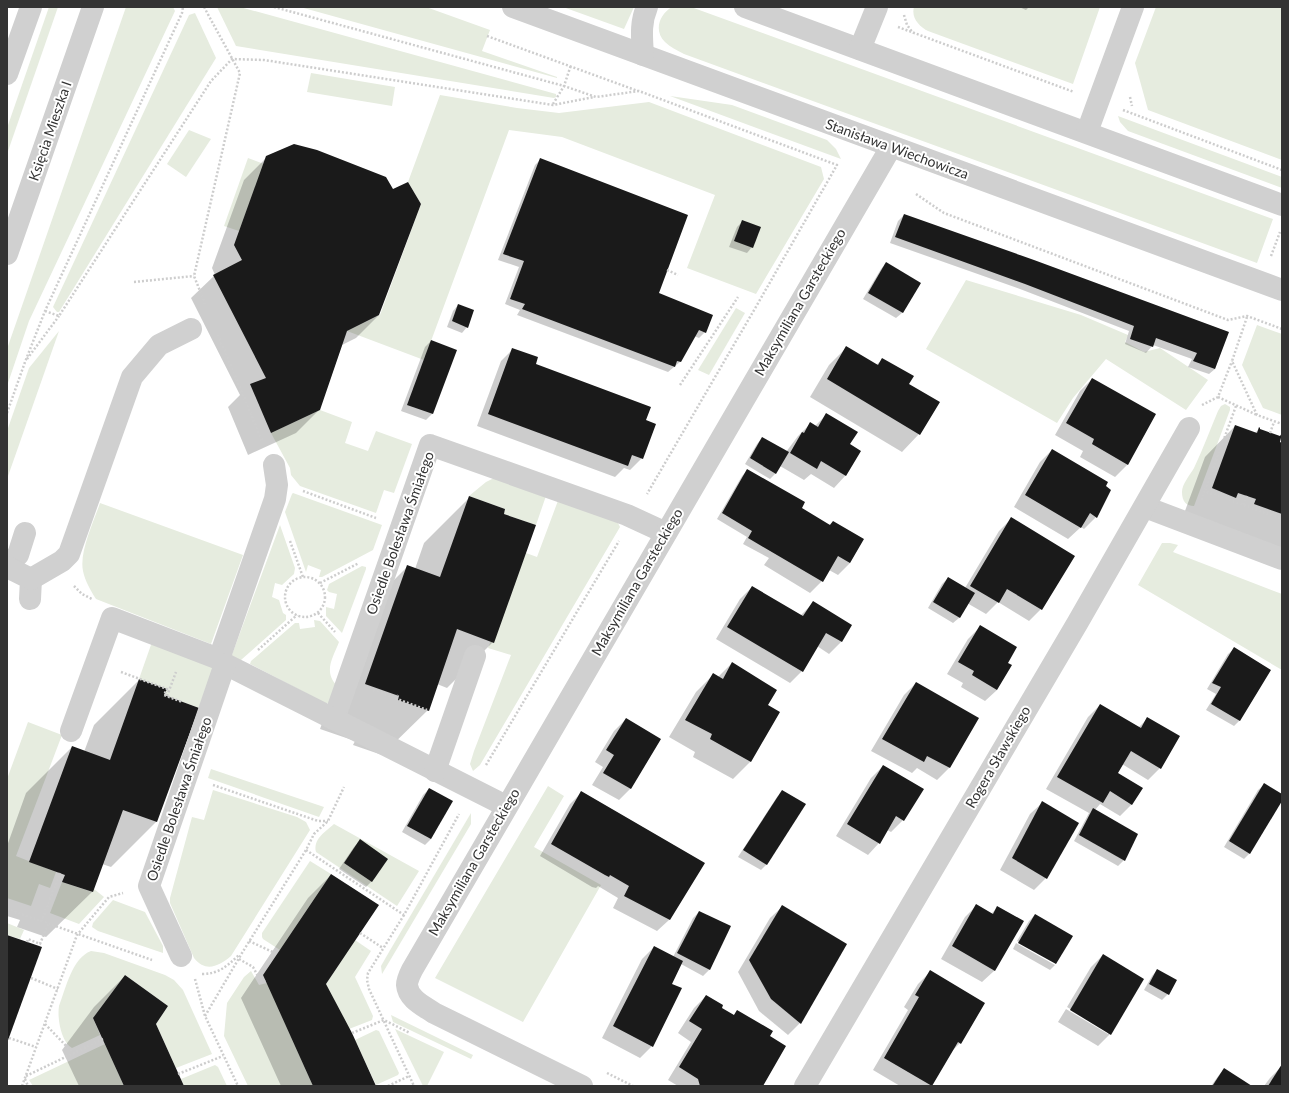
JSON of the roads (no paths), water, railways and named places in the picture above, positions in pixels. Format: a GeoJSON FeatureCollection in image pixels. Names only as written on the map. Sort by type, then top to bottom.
{"type":"FeatureCollection","features":[{"type":"Feature","properties":{"kind":"street"},"geometry":{"type":"LineString","coordinates":[[7,74],[31,7]]}},
{"type":"Feature","properties":{"kind":"street","name":"Księcia Mieszka I"},"geometry":{"type":"LineString","coordinates":[[7,254],[93,7]]}},
{"type":"Feature","properties":{"kind":"street","name":"Stanisława Wiechowicza"},"geometry":{"type":"LineString","coordinates":[[513,7],[1282,290]]}},
{"type":"Feature","properties":{"kind":"street"},"geometry":{"type":"LineString","coordinates":[[643,55],[642,26],[647,7]]}},
{"type":"Feature","properties":{"kind":"street"},"geometry":{"type":"LineString","coordinates":[[745,7],[1282,204]]}},
{"type":"Feature","properties":{"kind":"street"},"geometry":{"type":"LineString","coordinates":[[860,49],[877,7]]}},
{"type":"Feature","properties":{"kind":"street"},"geometry":{"type":"LineString","coordinates":[[1087,132],[1133,7]]}},
{"type":"Feature","properties":{"kind":"street","name":"Maksymiliana Garsteckiego"},"geometry":{"type":"LineString","coordinates":[[582,1086],[557,1080],[434,1012],[416,1001],[407,986],[408,980],[412,970],[506,806],[891,147]]}},
{"type":"Feature","properties":{"kind":"street"},"geometry":{"type":"LineString","coordinates":[[7,567],[35,583],[69,554],[132,377],[159,345],[191,329]]}},
{"type":"Feature","properties":{"kind":"street","name":"Rogera Sławskiego"},"geometry":{"type":"LineString","coordinates":[[806,1086],[1190,428]]}},
{"type":"Feature","properties":{"kind":"street","name":"Osiedle Bolesława Śmiałego"},"geometry":{"type":"LineString","coordinates":[[334,719],[430,446],[633,518],[666,533]]}},
{"type":"Feature","properties":{"kind":"street","name":"Osiedle Bolesława Śmiałego"},"geometry":{"type":"LineString","coordinates":[[181,956],[149,886],[208,712],[227,664],[275,499],[275,475]]}},
{"type":"Feature","properties":{"kind":"street"},"geometry":{"type":"LineString","coordinates":[[1144,507],[1282,559]]}},
{"type":"Feature","properties":{"kind":"street"},"geometry":{"type":"LineString","coordinates":[[7,564],[18,555],[25,533]]}},
{"type":"Feature","properties":{"kind":"street"},"geometry":{"type":"LineString","coordinates":[[71,731],[112,618],[227,664],[506,806]]}},
{"type":"Feature","properties":{"kind":"street"},"geometry":{"type":"LineString","coordinates":[[435,771],[475,656]]}}]}
